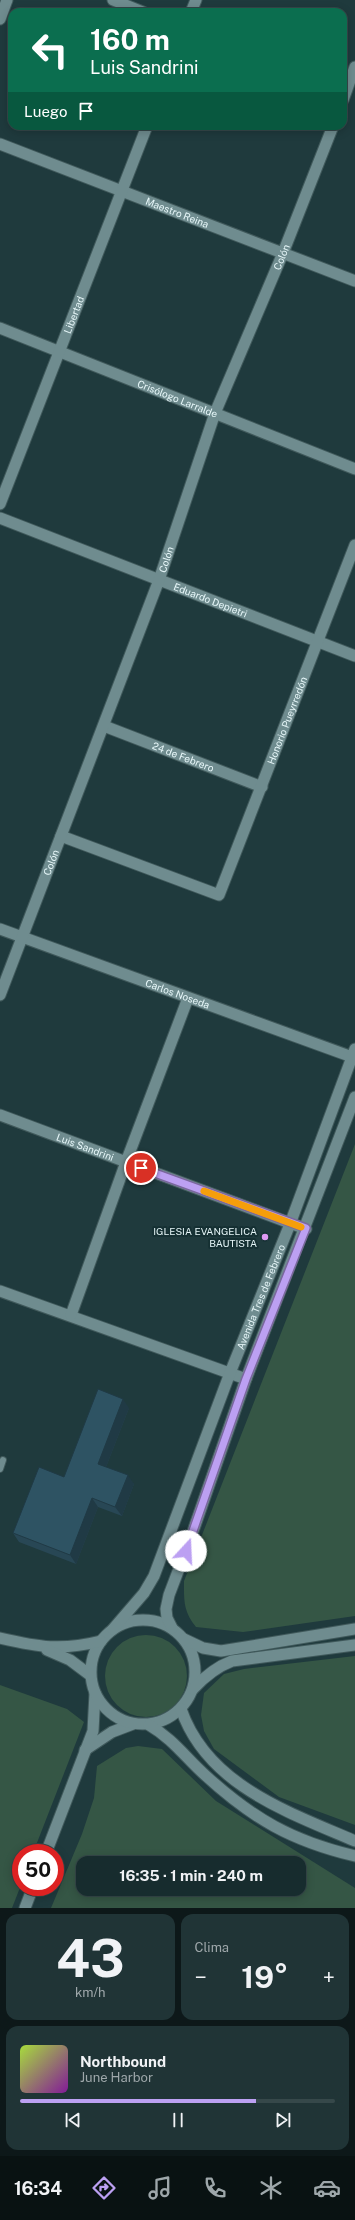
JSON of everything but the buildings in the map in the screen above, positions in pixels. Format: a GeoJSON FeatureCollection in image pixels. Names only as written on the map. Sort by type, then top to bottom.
{"type":"FeatureCollection","features":[{"type":"Feature","properties":{"kind":"street"},"geometry":{"type":"LineString","coordinates":[[0,19],[7,0]]}},
{"type":"Feature","properties":{"kind":"street"},"geometry":{"type":"LineString","coordinates":[[112,0],[133,8]]}},
{"type":"Feature","properties":{"kind":"street"},"geometry":{"type":"LineString","coordinates":[[347,90],[355,67]]}},
{"type":"Feature","properties":{"kind":"street","name":"Libertad"},"geometry":{"type":"LineString","coordinates":[[0,504],[146,130]]}},
{"type":"Feature","properties":{"kind":"street","name":"Colón"},"geometry":{"type":"LineString","coordinates":[[0,995],[159,580],[216,413],[283,253],[331,130]]}},
{"type":"Feature","properties":{"kind":"street","name":"Maestro Reina"},"geometry":{"type":"LineString","coordinates":[[0,144],[355,281]]}},
{"type":"Feature","properties":{"kind":"street","name":"Crisólogo Larralde"},"geometry":{"type":"LineString","coordinates":[[0,328],[355,469]]}},
{"type":"Feature","properties":{"kind":"street","name":"Eduardo Depietri"},"geometry":{"type":"LineString","coordinates":[[0,518],[355,656]]}},
{"type":"Feature","properties":{"kind":"street","name":"Honorio Pueyrredón"},"geometry":{"type":"LineString","coordinates":[[61,836],[219,895],[355,546]]}},
{"type":"Feature","properties":{"kind":"street","name":"24 de Febrero"},"geometry":{"type":"LineString","coordinates":[[104,726],[262,787]]}},
{"type":"Feature","properties":{"kind":"street","name":"Carlos Noseda"},"geometry":{"type":"LineString","coordinates":[[0,929],[188,998],[354,1054]]}},
{"type":"Feature","properties":{"kind":"street"},"geometry":{"type":"LineString","coordinates":[[71,1315],[126,1162],[188,998]]}},
{"type":"Feature","properties":{"kind":"street","name":"Avenida Tres de Febrero"},"geometry":{"type":"LineString","coordinates":[[113,1629],[144,1593],[154,1576],[167,1545],[230,1373],[290,1224],[354,1054]]}},
{"type":"Feature","properties":{"kind":"street"},"geometry":{"type":"LineString","coordinates":[[193,1689],[196,1672],[193,1655],[184,1640],[172,1628],[167,1618],[166,1609],[168,1595],[191,1537],[246,1379],[306,1228],[355,1097]]}},
{"type":"Feature","properties":{"kind":"street","name":"Luis Sandrini"},"geometry":{"type":"LineString","coordinates":[[0,1115],[290,1224],[306,1228]]}},
{"type":"Feature","properties":{"kind":"street"},"geometry":{"type":"LineString","coordinates":[[0,1291],[71,1315],[246,1379]]}},
{"type":"Feature","properties":{"kind":"street"},"geometry":{"type":"LineString","coordinates":[[172,1628],[158,1622],[142,1620],[127,1622],[113,1629],[101,1641],[95,1652],[90,1676],[95,1693],[104,1707],[117,1718],[133,1724],[149,1725],[166,1720],[181,1709],[193,1689],[206,1676],[220,1666],[232,1661],[355,1645]]}},
{"type":"Feature","properties":{"kind":"street"},"geometry":{"type":"LineString","coordinates":[[184,1640],[203,1648],[221,1651],[355,1629]]}},
{"type":"Feature","properties":{"kind":"street"},"geometry":{"type":"LineString","coordinates":[[0,1638],[39,1647],[70,1660],[90,1676]]}},
{"type":"Feature","properties":{"kind":"street"},"geometry":{"type":"LineString","coordinates":[[39,1647],[68,1648],[101,1641]]}},
{"type":"Feature","properties":{"kind":"street"},"geometry":{"type":"LineString","coordinates":[[49,1844],[92,1731],[95,1693]]}},
{"type":"Feature","properties":{"kind":"street"},"geometry":{"type":"LineString","coordinates":[[181,1709],[195,1742],[214,1763],[243,1787],[271,1804],[355,1841]]}},
{"type":"Feature","properties":{"kind":"street"},"geometry":{"type":"LineString","coordinates":[[85,1750],[112,1732],[133,1724]]}},
{"type":"Feature","properties":{"kind":"street"},"geometry":{"type":"LineString","coordinates":[[149,1725],[165,1734],[221,1790],[255,1816],[289,1836],[330,1850],[355,1856]]}},
{"type":"Feature","properties":{"kind":"street"},"geometry":{"type":"LineString","coordinates":[[25,1908],[30,1896]]}},
{"type":"Feature","properties":{"kind":"lane"},"geometry":{"type":"LineString","coordinates":[[0,1469],[3,1460]]}},
{"type":"Feature","properties":{"kind":"green space"},"geometry":{"type":"Polygon","coordinates":[[[355,1144],[355,1616],[243,1632],[196,1627],[186,1610],[184,1600],[184,1581],[355,1144]]]}},
{"type":"Feature","properties":{"kind":"green space"},"geometry":{"type":"Polygon","coordinates":[[[146,1635],[162,1638],[175,1647],[184,1660],[187,1676],[184,1692],[175,1705],[162,1714],[146,1717],[130,1714],[117,1705],[108,1692],[105,1676],[108,1660],[117,1647],[130,1638],[146,1635]]]}},
{"type":"Feature","properties":{"kind":"green space"},"geometry":{"type":"Polygon","coordinates":[[[355,1656],[355,1825],[279,1797],[214,1749],[204,1731],[201,1715],[204,1693],[224,1674],[244,1669],[355,1656]]]}},
{"type":"Feature","properties":{"kind":"green space"},"geometry":{"type":"Polygon","coordinates":[[[0,1685],[67,1709],[84,1722],[37,1844],[12,1844],[12,1896],[17,1896],[12,1908],[0,1908],[0,1685]]]}},
{"type":"Feature","properties":{"kind":"green space"},"geometry":{"type":"Polygon","coordinates":[[[138,1746],[162,1749],[216,1801],[304,1856],[76,1856],[76,1896],[306,1896],[306,1857],[355,1888],[355,1908],[51,1908],[56,1896],[64,1896],[64,1877],[82,1834],[94,1798],[97,1766],[126,1748],[138,1746]]]}},
{"type":"Feature","properties":{"kind":"slow traffic"},"geometry":{"type":"LineString","coordinates":[[204,1191],[301,1227]]}},
{"type":"Feature","properties":{"kind":"place","name":"IGLESIA EVANGELICA BAUTISTA"},"geometry":{"type":"Point","coordinates":[265,1237]}},
{"type":"Feature","properties":{"kind":"route"},"geometry":{"type":"LineString","coordinates":[[141,1168],[290,1224],[306,1228],[246,1379],[186,1551]]}}]}
